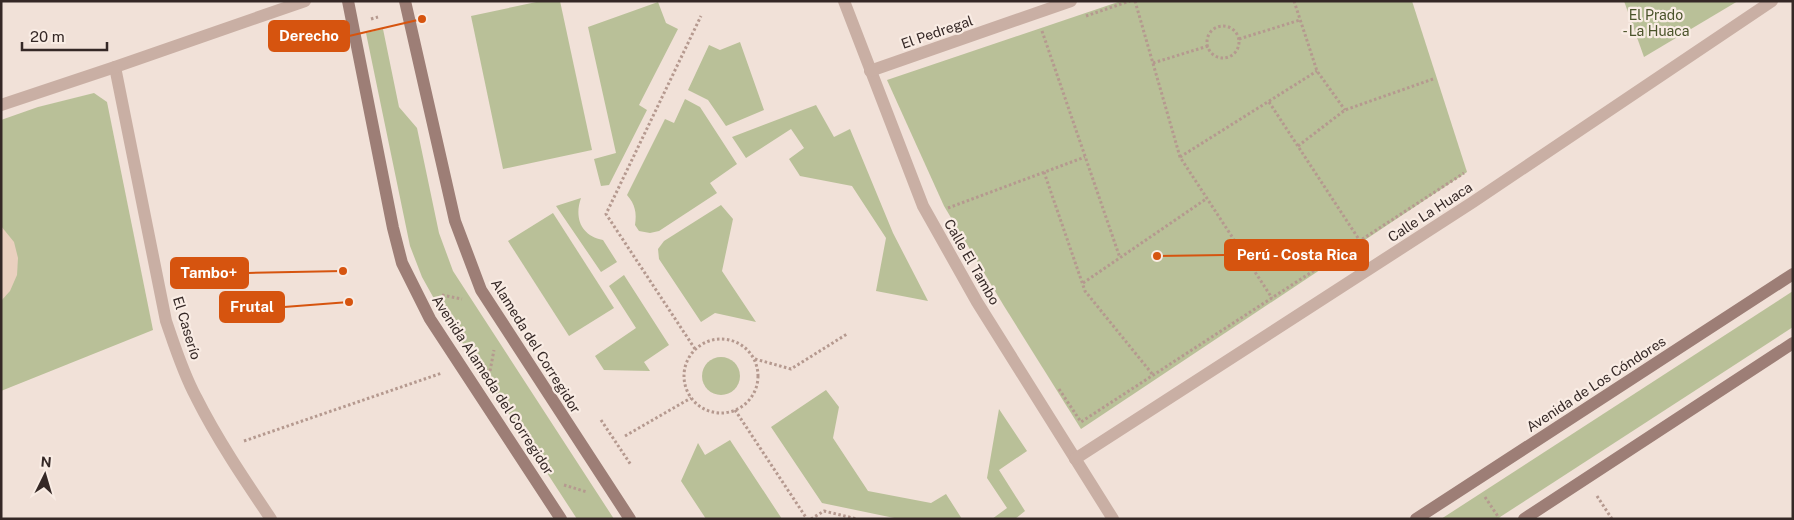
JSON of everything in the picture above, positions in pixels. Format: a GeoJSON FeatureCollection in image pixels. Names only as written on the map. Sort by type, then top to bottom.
{"type":"FeatureCollection","features":[{"type":"Feature","properties":{"kind":"main road","name":"Avenida Alameda del Corregidor"},"geometry":{"type":"LineString","coordinates":[[348,1],[393,228],[402,263],[430,320],[561,519]]}},
{"type":"Feature","properties":{"kind":"main road","name":"Alameda del Corregidor"},"geometry":{"type":"LineString","coordinates":[[405,1],[455,221],[481,290],[630,519]]}},
{"type":"Feature","properties":{"kind":"main road","name":"Avenida de Los Cóndores"},"geometry":{"type":"LineString","coordinates":[[1416,519],[1793,274]]}},
{"type":"Feature","properties":{"kind":"main road"},"geometry":{"type":"LineString","coordinates":[[1524,519],[1793,343]]}},
{"type":"Feature","properties":{"kind":"street"},"geometry":{"type":"LineString","coordinates":[[1,105],[305,1]]}},
{"type":"Feature","properties":{"kind":"street","name":"Calle El Tambo"},"geometry":{"type":"LineString","coordinates":[[844,1],[923,206],[977,302],[1113,519]]}},
{"type":"Feature","properties":{"kind":"street","name":"El Pedregal"},"geometry":{"type":"LineString","coordinates":[[870,71],[1071,1]]}},
{"type":"Feature","properties":{"kind":"street","name":"Calle La Huaca"},"geometry":{"type":"LineString","coordinates":[[1074,459],[1473,202],[1772,1]]}},
{"type":"Feature","properties":{"kind":"street","name":"El Caserío"},"geometry":{"type":"LineString","coordinates":[[115,67],[166,321],[179,360],[195,396],[224,448],[271,519]]}},
{"type":"Feature","properties":{"kind":"path"},"geometry":{"type":"LineString","coordinates":[[1135,1],[1180,157],[1272,298]]}},
{"type":"Feature","properties":{"kind":"path"},"geometry":{"type":"LineString","coordinates":[[1294,1],[1317,71],[1345,110]]}},
{"type":"Feature","properties":{"kind":"path"},"geometry":{"type":"LineString","coordinates":[[695,349],[606,214],[701,16]]}},
{"type":"Feature","properties":{"kind":"path"},"geometry":{"type":"LineString","coordinates":[[1239,39],[1300,20]]}},
{"type":"Feature","properties":{"kind":"path"},"geometry":{"type":"LineString","coordinates":[[1219,26],[1228,26],[1236,31],[1239,39],[1239,48],[1232,55],[1224,58],[1215,56],[1209,50],[1208,35],[1212,29],[1219,26]]}},
{"type":"Feature","properties":{"kind":"path"},"geometry":{"type":"LineString","coordinates":[[1042,31],[1120,258]]}},
{"type":"Feature","properties":{"kind":"path"},"geometry":{"type":"LineString","coordinates":[[1153,62],[1208,46]]}},
{"type":"Feature","properties":{"kind":"path"},"geometry":{"type":"LineString","coordinates":[[1180,157],[1317,71]]}},
{"type":"Feature","properties":{"kind":"path"},"geometry":{"type":"LineString","coordinates":[[1298,146],[1345,110],[1434,79]]}},
{"type":"Feature","properties":{"kind":"path"},"geometry":{"type":"LineString","coordinates":[[1269,102],[1360,241]]}},
{"type":"Feature","properties":{"kind":"path"},"geometry":{"type":"LineString","coordinates":[[943,200],[947,209],[1085,157]]}},
{"type":"Feature","properties":{"kind":"path"},"geometry":{"type":"LineString","coordinates":[[1044,172],[1085,291],[1153,375]]}},
{"type":"Feature","properties":{"kind":"path"},"geometry":{"type":"LineString","coordinates":[[1053,381],[1080,422],[1464,173]]}},
{"type":"Feature","properties":{"kind":"path"},"geometry":{"type":"LineString","coordinates":[[1082,283],[1206,199]]}},
{"type":"Feature","properties":{"kind":"path"},"geometry":{"type":"LineString","coordinates":[[755,359],[791,368],[847,334]]}},
{"type":"Feature","properties":{"kind":"path"},"geometry":{"type":"LineString","coordinates":[[726,339],[738,343],[748,350],[755,359],[758,383],[754,394],[746,404],[724,413],[711,412],[700,407],[691,398],[685,386],[684,374],[686,362],[695,349],[702,344],[714,340],[726,339]]}},
{"type":"Feature","properties":{"kind":"path"},"geometry":{"type":"LineString","coordinates":[[224,448],[461,366]]}},
{"type":"Feature","properties":{"kind":"path"},"geometry":{"type":"LineString","coordinates":[[625,436],[691,398]]}},
{"type":"Feature","properties":{"kind":"path"},"geometry":{"type":"LineString","coordinates":[[735,410],[807,519]]}},
{"type":"Feature","properties":{"kind":"path"},"geometry":{"type":"LineString","coordinates":[[601,420],[631,465]]}},
{"type":"Feature","properties":{"kind":"path"},"geometry":{"type":"LineString","coordinates":[[1585,479],[1612,519]]}},
{"type":"Feature","properties":{"kind":"path"},"geometry":{"type":"LineString","coordinates":[[1482,492],[1499,518]]}},
{"type":"Feature","properties":{"kind":"path"},"geometry":{"type":"LineString","coordinates":[[811,519],[824,512],[857,519]]}},
{"type":"Feature","properties":{"kind":"green space"},"geometry":{"type":"Polygon","coordinates":[[[541,1],[560,1],[592,150],[503,169],[471,16],[541,1]]]}},
{"type":"Feature","properties":{"kind":"green space"},"geometry":{"type":"Polygon","coordinates":[[[1121,1],[1412,1],[1467,172],[1081,429],[944,206],[887,80],[1121,1]]]}},
{"type":"Feature","properties":{"kind":"green space","name":"El Prado - La Huaca"},"geometry":{"type":"Polygon","coordinates":[[[1624,1],[1738,1],[1644,57],[1624,1]]]}},
{"type":"Feature","properties":{"kind":"green space"},"geometry":{"type":"Polygon","coordinates":[[[658,2],[666,23],[678,29],[639,105],[647,110],[609,185],[601,186],[594,159],[616,153],[588,27],[658,2]]]}},
{"type":"Feature","properties":{"kind":"green space"},"geometry":{"type":"Polygon","coordinates":[[[383,29],[399,107],[417,128],[439,233],[453,271],[614,519],[577,519],[437,304],[422,277],[410,246],[366,33],[383,29]]]}},
{"type":"Feature","properties":{"kind":"green space"},"geometry":{"type":"Polygon","coordinates":[[[740,42],[764,110],[726,126],[708,100],[688,90],[709,45],[720,50],[740,42]]]}},
{"type":"Feature","properties":{"kind":"green space"},"geometry":{"type":"Polygon","coordinates":[[[94,93],[107,102],[153,330],[1,391],[1,120],[38,107],[94,93]]]}},
{"type":"Feature","properties":{"kind":"green space"},"geometry":{"type":"Polygon","coordinates":[[[685,99],[700,107],[737,164],[710,183],[717,193],[659,231],[650,233],[639,231],[635,225],[634,205],[627,195],[665,119],[674,123],[685,99]]]}},
{"type":"Feature","properties":{"kind":"green space"},"geometry":{"type":"Polygon","coordinates":[[[816,105],[834,137],[850,129],[893,233],[928,301],[876,291],[886,238],[852,186],[800,176],[789,159],[804,148],[791,129],[746,158],[732,137],[816,105]]]}},
{"type":"Feature","properties":{"kind":"green space"},"geometry":{"type":"Polygon","coordinates":[[[581,198],[578,212],[581,225],[589,235],[603,240],[617,262],[601,272],[556,206],[581,198]]]}},
{"type":"Feature","properties":{"kind":"green space"},"geometry":{"type":"Polygon","coordinates":[[[721,205],[733,219],[722,271],[756,322],[715,313],[701,322],[659,259],[658,249],[664,241],[721,205]]]}},
{"type":"Feature","properties":{"kind":"green space"},"geometry":{"type":"Polygon","coordinates":[[[553,213],[614,308],[569,336],[508,241],[553,213]]]}},
{"type":"Feature","properties":{"kind":"green space"},"geometry":{"type":"Polygon","coordinates":[[[624,275],[669,345],[644,362],[650,371],[604,370],[595,356],[636,328],[609,286],[624,275]]]}},
{"type":"Feature","properties":{"kind":"green space"},"geometry":{"type":"Polygon","coordinates":[[[1793,291],[1793,327],[1497,519],[1441,519],[1793,291]]]}},
{"type":"Feature","properties":{"kind":"green space"},"geometry":{"type":"Polygon","coordinates":[[[721,357],[735,362],[740,376],[735,390],[721,395],[707,390],[702,376],[707,362],[721,357]]]}},
{"type":"Feature","properties":{"kind":"green space"},"geometry":{"type":"Polygon","coordinates":[[[826,390],[839,407],[833,438],[868,491],[931,503],[946,494],[962,519],[899,519],[822,503],[771,427],[826,390]]]}},
{"type":"Feature","properties":{"kind":"green space"},"geometry":{"type":"Polygon","coordinates":[[[999,409],[1027,451],[999,470],[1025,511],[1015,519],[992,519],[1007,508],[987,478],[999,409]]]}},
{"type":"Feature","properties":{"kind":"green space"},"geometry":{"type":"Polygon","coordinates":[[[730,440],[782,519],[706,519],[681,481],[698,443],[705,455],[730,440]]]}},
{"type":"Feature","properties":{"kind":"shaded area"},"geometry":{"type":"Polygon","coordinates":[[[1,226],[14,242],[18,258],[17,275],[10,291],[1,301],[1,226]]]}},
{"type":"Feature","properties":{"kind":"place","name":"Derecho"},"geometry":{"type":"Point","coordinates":[422,19]}},
{"type":"Feature","properties":{"kind":"place","name":"Perú - Costa Rica"},"geometry":{"type":"Point","coordinates":[1157,256]}},
{"type":"Feature","properties":{"kind":"place","name":"Tambo+"},"geometry":{"type":"Point","coordinates":[343,271]}},
{"type":"Feature","properties":{"kind":"place","name":"Frutal"},"geometry":{"type":"Point","coordinates":[349,302]}}]}
